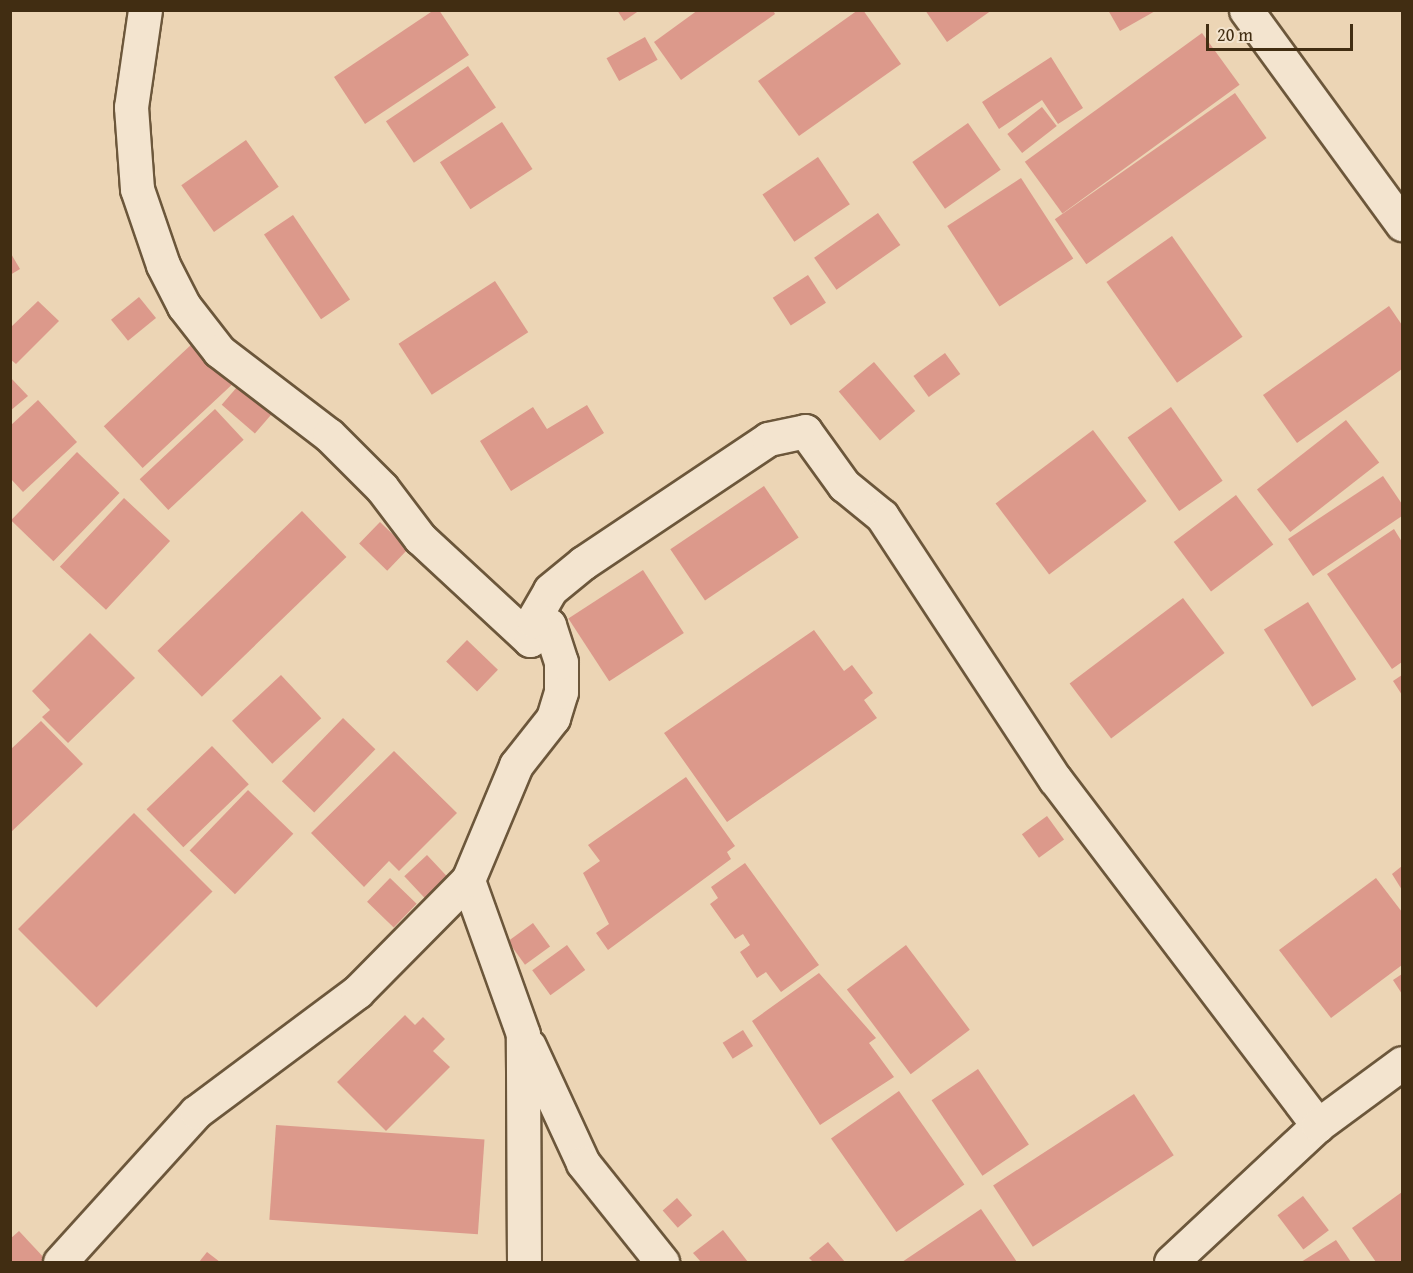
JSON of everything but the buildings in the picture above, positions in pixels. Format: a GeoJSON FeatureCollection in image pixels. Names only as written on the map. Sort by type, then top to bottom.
{"type":"FeatureCollection","features":[{"type":"Feature","properties":{"kind":"street"},"geometry":{"type":"LineString","coordinates":[[145,10],[131,107],[137,189],[163,265],[184,306],[219,351],[329,435],[381,488],[420,538],[530,640],[533,620],[550,590],[583,563],[768,439],[805,431],[844,484],[882,516],[1055,779],[1318,1125]]}},
{"type":"Feature","properties":{"kind":"street"},"geometry":{"type":"LineString","coordinates":[[1246,10],[1402,224]]}},
{"type":"Feature","properties":{"kind":"street"},"geometry":{"type":"LineString","coordinates":[[60,1263],[196,1112],[357,992],[468,880],[516,765],[553,718],[561,692],[561,662],[549,625],[533,620]]}},
{"type":"Feature","properties":{"kind":"street"},"geometry":{"type":"LineString","coordinates":[[468,880],[523,1034],[583,1163],[662,1263]]}},
{"type":"Feature","properties":{"kind":"street"},"geometry":{"type":"LineString","coordinates":[[523,1034],[524,1263]]}},
{"type":"Feature","properties":{"kind":"street"},"geometry":{"type":"LineString","coordinates":[[1171,1263],[1318,1125],[1402,1063]]}}]}
